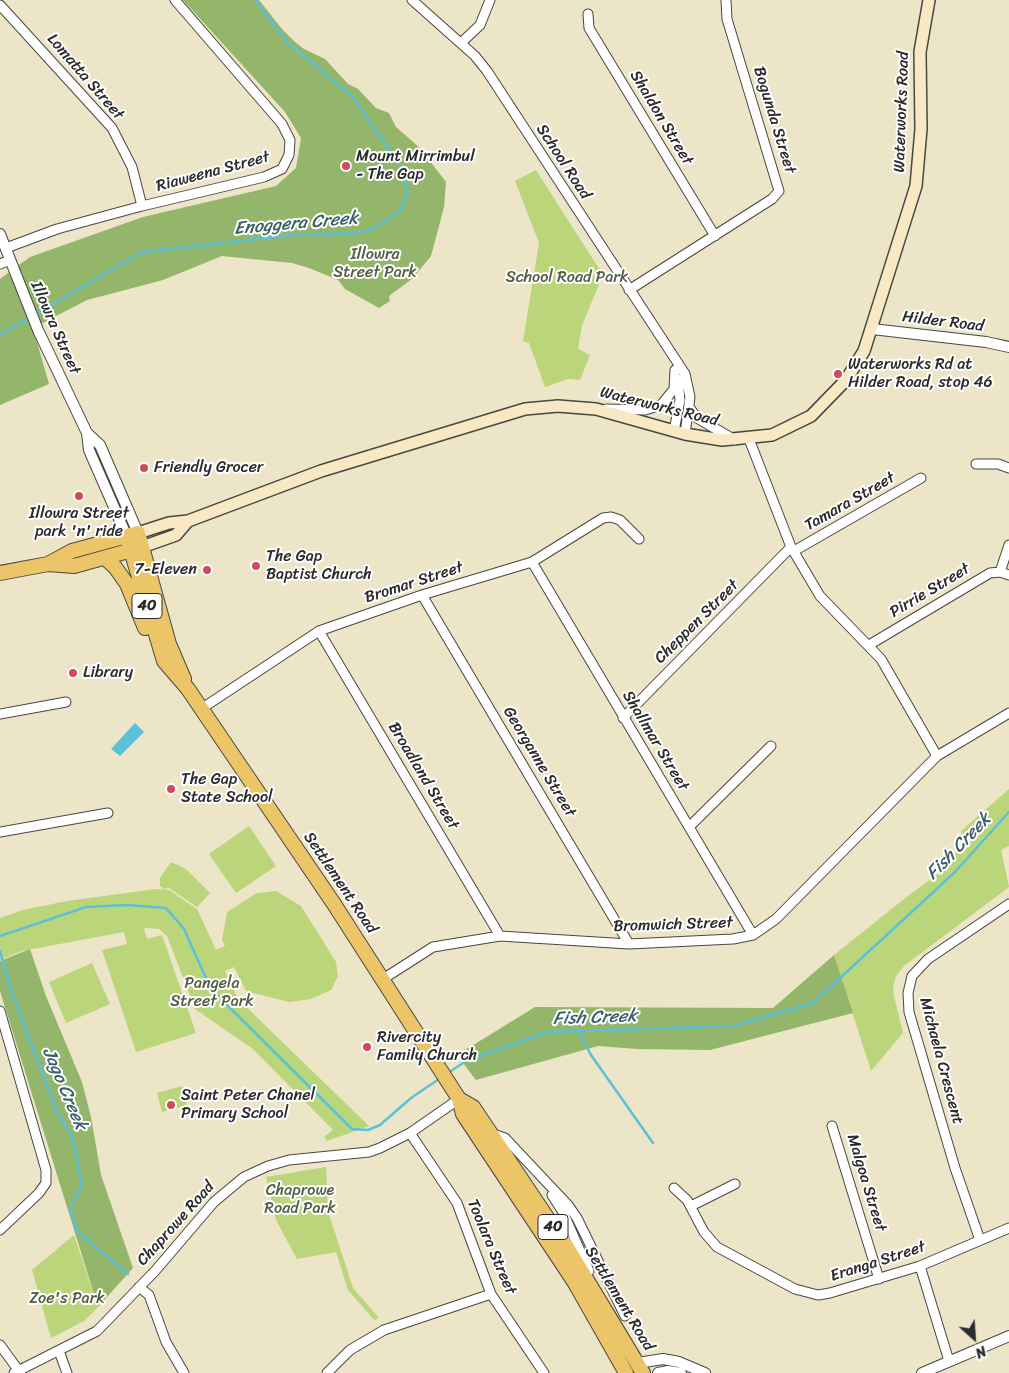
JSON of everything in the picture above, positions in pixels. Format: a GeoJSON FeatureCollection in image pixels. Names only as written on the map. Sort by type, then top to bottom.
{"type":"FeatureCollection","features":[{"type":"Feature","properties":{"kind":"main road","name":"Waterworks Road"},"geometry":{"type":"LineString","coordinates":[[48,564],[72,551],[169,523],[188,521],[312,474],[525,409],[558,406],[596,409],[717,440],[749,439],[772,435],[792,427],[811,416],[826,403],[860,361],[872,329],[916,186],[921,129],[920,52],[929,0]]}},
{"type":"Feature","properties":{"kind":"main road","name":"Waterworks Road"},"geometry":{"type":"LineString","coordinates":[[0,572],[48,564],[74,566],[106,559],[176,535],[188,521]]}},
{"type":"Feature","properties":{"kind":"main road","name":"Settlement Road"},"geometry":{"type":"LineString","coordinates":[[132,535],[169,644],[188,689]]}},
{"type":"Feature","properties":{"kind":"main road","name":"Settlement Road"},"geometry":{"type":"LineString","coordinates":[[137,549],[164,661],[188,689],[383,979],[434,1063],[459,1099],[463,1114],[634,1371]]}},
{"type":"Feature","properties":{"kind":"main road"},"geometry":{"type":"LineString","coordinates":[[106,559],[116,567],[127,584],[144,626],[164,661]]}},
{"type":"Feature","properties":{"kind":"main road","name":"Settlement Road"},"geometry":{"type":"LineString","coordinates":[[459,1099],[473,1107],[605,1307],[634,1371]]}},
{"type":"Feature","properties":{"kind":"main road"},"geometry":{"type":"LineString","coordinates":[[490,1133],[490,1144],[517,1184],[527,1211]]}},
{"type":"Feature","properties":{"kind":"street","name":"Riaweena Street"},"geometry":{"type":"LineString","coordinates":[[6,248],[36,235],[142,206],[264,177],[282,169],[289,155],[290,140],[282,124],[175,0]]}},
{"type":"Feature","properties":{"kind":"street","name":"School Road"},"geometry":{"type":"LineString","coordinates":[[412,0],[461,43],[487,71],[687,379],[690,407],[680,432]]}},
{"type":"Feature","properties":{"kind":"street"},"geometry":{"type":"LineString","coordinates":[[461,43],[480,25],[490,0]]}},
{"type":"Feature","properties":{"kind":"street","name":"Bogunda Street"},"geometry":{"type":"LineString","coordinates":[[629,290],[772,199],[779,190],[727,19],[726,0]]}},
{"type":"Feature","properties":{"kind":"street","name":"Lomatta Street"},"geometry":{"type":"LineString","coordinates":[[0,5],[112,128],[132,167],[142,206]]}},
{"type":"Feature","properties":{"kind":"street","name":"Shaldon Street"},"geometry":{"type":"LineString","coordinates":[[588,14],[588,28],[715,236]]}},
{"type":"Feature","properties":{"kind":"street","name":"Illowra Street"},"geometry":{"type":"LineString","coordinates":[[0,234],[6,248],[5,262],[20,289],[87,433],[100,445],[132,535]]}},
{"type":"Feature","properties":{"kind":"street","name":"Hilder Road"},"geometry":{"type":"LineString","coordinates":[[872,329],[986,342],[1009,348]]}},
{"type":"Feature","properties":{"kind":"street","name":"School Road"},"geometry":{"type":"LineString","coordinates":[[671,355],[680,397],[680,432]]}},
{"type":"Feature","properties":{"kind":"street"},"geometry":{"type":"LineString","coordinates":[[596,409],[645,410],[656,407],[667,400],[673,391],[676,379],[674,370]]}},
{"type":"Feature","properties":{"kind":"street"},"geometry":{"type":"LineString","coordinates":[[690,407],[697,418],[737,440]]}},
{"type":"Feature","properties":{"kind":"street"},"geometry":{"type":"LineString","coordinates":[[749,439],[793,549],[820,596],[869,645],[880,659],[937,756]]}},
{"type":"Feature","properties":{"kind":"street"},"geometry":{"type":"LineString","coordinates":[[976,464],[998,464],[1009,468]]}},
{"type":"Feature","properties":{"kind":"street","name":"Tamara Street"},"geometry":{"type":"LineString","coordinates":[[793,549],[921,478]]}},
{"type":"Feature","properties":{"kind":"street","name":"Bromar Street"},"geometry":{"type":"LineString","coordinates":[[201,709],[319,631],[422,595],[532,562],[603,518],[618,519],[638,539]]}},
{"type":"Feature","properties":{"kind":"street"},"geometry":{"type":"LineString","coordinates":[[1005,574],[1009,545]]}},
{"type":"Feature","properties":{"kind":"street","name":"Cheppen Street"},"geometry":{"type":"LineString","coordinates":[[623,718],[793,549]]}},
{"type":"Feature","properties":{"kind":"street","name":"Shallmar Street"},"geometry":{"type":"LineString","coordinates":[[532,562],[753,935]]}},
{"type":"Feature","properties":{"kind":"street","name":"Pirrie Street"},"geometry":{"type":"LineString","coordinates":[[869,645],[990,573],[1005,574]]}},
{"type":"Feature","properties":{"kind":"street","name":"Georganne Street"},"geometry":{"type":"LineString","coordinates":[[422,595],[629,944]]}},
{"type":"Feature","properties":{"kind":"street","name":"Broadland Street"},"geometry":{"type":"LineString","coordinates":[[319,631],[500,936]]}},
{"type":"Feature","properties":{"kind":"street"},"geometry":{"type":"LineString","coordinates":[[0,714],[66,702]]}},
{"type":"Feature","properties":{"kind":"street","name":"Bromwich Street"},"geometry":{"type":"LineString","coordinates":[[383,979],[433,947],[500,936],[629,944],[733,939],[753,935],[776,919],[937,756],[1009,712]]}},
{"type":"Feature","properties":{"kind":"street"},"geometry":{"type":"LineString","coordinates":[[689,827],[771,746]]}},
{"type":"Feature","properties":{"kind":"street"},"geometry":{"type":"LineString","coordinates":[[0,832],[108,814]]}},
{"type":"Feature","properties":{"kind":"street","name":"Michaela Crescent"},"geometry":{"type":"LineString","coordinates":[[980,1240],[955,1168],[909,1012],[908,993],[912,976],[928,959],[1009,904]]}},
{"type":"Feature","properties":{"kind":"street"},"geometry":{"type":"LineString","coordinates":[[0,1011],[46,1170],[46,1183],[39,1193],[0,1230]]}},
{"type":"Feature","properties":{"kind":"street","name":"Chaprowe Road"},"geometry":{"type":"LineString","coordinates":[[16,1372],[60,1352],[97,1330],[139,1287],[214,1202],[244,1177],[268,1166],[289,1160],[369,1152],[390,1144],[459,1099]]}},
{"type":"Feature","properties":{"kind":"street","name":"Malgoa Street"},"geometry":{"type":"LineString","coordinates":[[832,1126],[879,1279]]}},
{"type":"Feature","properties":{"kind":"street","name":"Toolara Street"},"geometry":{"type":"LineString","coordinates":[[410,1132],[457,1203],[490,1294],[544,1373]]}},
{"type":"Feature","properties":{"kind":"street"},"geometry":{"type":"LineString","coordinates":[[490,1133],[505,1138],[578,1218],[624,1316]]}},
{"type":"Feature","properties":{"kind":"street"},"geometry":{"type":"LineString","coordinates":[[539,1174],[545,1188],[563,1212],[605,1307]]}},
{"type":"Feature","properties":{"kind":"street"},"geometry":{"type":"LineString","coordinates":[[691,1206],[734,1184]]}},
{"type":"Feature","properties":{"kind":"street","name":"Eranga Street"},"geometry":{"type":"LineString","coordinates":[[674,1188],[682,1193],[711,1242],[717,1247],[796,1289],[818,1295],[830,1294],[920,1266],[1009,1228]]}},
{"type":"Feature","properties":{"kind":"street"},"geometry":{"type":"LineString","coordinates":[[920,1266],[949,1361]]}},
{"type":"Feature","properties":{"kind":"street"},"geometry":{"type":"LineString","coordinates":[[139,1287],[149,1295],[166,1342],[184,1373]]}},
{"type":"Feature","properties":{"kind":"street"},"geometry":{"type":"LineString","coordinates":[[327,1373],[350,1350],[384,1330],[490,1294]]}},
{"type":"Feature","properties":{"kind":"street"},"geometry":{"type":"LineString","coordinates":[[922,1373],[1009,1336]]}},
{"type":"Feature","properties":{"kind":"street"},"geometry":{"type":"LineString","coordinates":[[0,1345],[16,1372]]}},
{"type":"Feature","properties":{"kind":"street"},"geometry":{"type":"LineString","coordinates":[[60,1352],[67,1373]]}},
{"type":"Feature","properties":{"kind":"street"},"geometry":{"type":"LineString","coordinates":[[634,1371],[663,1359],[679,1362],[705,1373]]}},
{"type":"Feature","properties":{"kind":"street"},"geometry":{"type":"LineString","coordinates":[[658,1373],[668,1371],[680,1373]]}},
{"type":"Feature","properties":{"kind":"green space","name":"Illowra Street Park"},"geometry":{"type":"Polygon","coordinates":[[[183,0],[259,0],[294,41],[304,49],[325,59],[348,84],[358,89],[376,108],[389,113],[396,127],[420,148],[446,182],[444,207],[431,256],[412,279],[389,296],[390,301],[379,308],[345,289],[338,280],[309,268],[292,263],[222,256],[163,280],[87,300],[33,328],[49,384],[0,405],[0,279],[30,257],[143,217],[276,186],[296,168],[301,138],[285,112],[183,0]]]}},
{"type":"Feature","properties":{"kind":"green space","name":"School Road Park"},"geometry":{"type":"Polygon","coordinates":[[[536,170],[603,275],[582,325],[578,349],[590,355],[580,380],[568,379],[545,387],[529,343],[523,341],[539,243],[515,181],[536,170]]]}},
{"type":"Feature","properties":{"kind":"green space"},"geometry":{"type":"Polygon","coordinates":[[[1009,789],[1009,846],[1001,850],[1009,887],[904,966],[896,976],[893,987],[894,996],[903,1033],[871,1071],[834,955],[937,875],[964,844],[961,831],[1009,789]]]}},
{"type":"Feature","properties":{"kind":"green space"},"geometry":{"type":"Polygon","coordinates":[[[249,826],[276,866],[236,893],[209,854],[249,826]]]}},
{"type":"Feature","properties":{"kind":"green space"},"geometry":{"type":"Polygon","coordinates":[[[171,862],[186,869],[210,893],[197,907],[169,888],[164,889],[160,886],[160,878],[171,862]]]}},
{"type":"Feature","properties":{"kind":"green space","name":"Pangela Street Park"},"geometry":{"type":"Polygon","coordinates":[[[156,889],[169,890],[197,909],[216,950],[225,946],[222,940],[227,912],[257,893],[276,891],[301,906],[336,962],[338,976],[331,990],[311,999],[289,1002],[246,991],[234,967],[225,971],[238,999],[369,1126],[327,1141],[324,1137],[333,1130],[253,1049],[195,1009],[167,936],[159,929],[144,928],[147,939],[162,935],[196,1033],[136,1052],[102,950],[127,944],[124,932],[22,951],[0,960],[0,918],[23,910],[67,901],[156,889]]]}},
{"type":"Feature","properties":{"kind":"green space"},"geometry":{"type":"Polygon","coordinates":[[[30,949],[46,996],[82,1082],[91,1117],[101,1175],[133,1268],[98,1307],[0,991],[0,961],[30,949]]]}},
{"type":"Feature","properties":{"kind":"green space"},"geometry":{"type":"Polygon","coordinates":[[[834,955],[853,1013],[710,1050],[637,1049],[598,1046],[476,1080],[457,1055],[535,1007],[773,1008],[834,955]]]}},
{"type":"Feature","properties":{"kind":"green space"},"geometry":{"type":"Polygon","coordinates":[[[92,963],[110,1004],[66,1023],[49,982],[92,963]]]}},
{"type":"Feature","properties":{"kind":"green space"},"geometry":{"type":"Polygon","coordinates":[[[182,1086],[187,1105],[162,1112],[157,1093],[182,1086]]]}},
{"type":"Feature","properties":{"kind":"green space","name":"Chaprowe Road Park"},"geometry":{"type":"Polygon","coordinates":[[[326,1167],[328,1211],[353,1288],[379,1318],[374,1320],[348,1290],[336,1252],[297,1259],[276,1220],[266,1177],[326,1167]]]}},
{"type":"Feature","properties":{"kind":"green space","name":"Zoe's Park"},"geometry":{"type":"Polygon","coordinates":[[[74,1235],[98,1307],[84,1321],[51,1338],[32,1270],[74,1235]]]}},
{"type":"Feature","properties":{"kind":"water"},"geometry":{"type":"Polygon","coordinates":[[[135,723],[144,732],[120,756],[111,749],[135,723]]]}},
{"type":"Feature","properties":{"kind":"waterway","name":"Enoggera Creek"},"geometry":{"type":"LineString","coordinates":[[36,314],[142,252],[293,235],[355,233],[373,229],[400,211],[407,195],[404,171],[352,96],[287,42],[255,0]]}},
{"type":"Feature","properties":{"kind":"waterway","name":"Enoggera Creek"},"geometry":{"type":"LineString","coordinates":[[0,334],[29,318]]}},
{"type":"Feature","properties":{"kind":"waterway","name":"Fish Creek"},"geometry":{"type":"LineString","coordinates":[[448,1073],[466,1061],[547,1032],[733,1026],[813,1003],[955,872],[1009,812]]}},
{"type":"Feature","properties":{"kind":"waterway","name":"Fish Creek"},"geometry":{"type":"LineString","coordinates":[[0,936],[86,907],[127,905],[166,908],[184,929],[211,989],[352,1129],[368,1130],[380,1125],[411,1098],[439,1079]]}},
{"type":"Feature","properties":{"kind":"waterway","name":"Jago Creek"},"geometry":{"type":"LineString","coordinates":[[0,951],[10,987],[57,1112],[71,1134],[78,1161],[81,1187],[70,1209],[78,1232],[128,1274]]}},
{"type":"Feature","properties":{"kind":"waterway"},"geometry":{"type":"LineString","coordinates":[[578,1031],[591,1055],[653,1143]]}},
{"type":"Feature","properties":{"kind":"place","name":"Mount Mirrimbul - The Gap"},"geometry":{"type":"Point","coordinates":[346,166]}},
{"type":"Feature","properties":{"kind":"place","name":"Waterworks Rd at Hilder Road, stop 46"},"geometry":{"type":"Point","coordinates":[838,374]}},
{"type":"Feature","properties":{"kind":"place","name":"Friendly Grocer"},"geometry":{"type":"Point","coordinates":[144,468]}},
{"type":"Feature","properties":{"kind":"place","name":"Illowra Street park 'n' ride"},"geometry":{"type":"Point","coordinates":[79,496]}},
{"type":"Feature","properties":{"kind":"place","name":"The Gap Baptist Church"},"geometry":{"type":"Point","coordinates":[256,566]}},
{"type":"Feature","properties":{"kind":"place","name":"7-Eleven"},"geometry":{"type":"Point","coordinates":[207,570]}},
{"type":"Feature","properties":{"kind":"place","name":"Library"},"geometry":{"type":"Point","coordinates":[73,673]}},
{"type":"Feature","properties":{"kind":"place","name":"The Gap State School"},"geometry":{"type":"Point","coordinates":[171,789]}},
{"type":"Feature","properties":{"kind":"place","name":"Rivercity Family Church"},"geometry":{"type":"Point","coordinates":[367,1047]}},
{"type":"Feature","properties":{"kind":"place","name":"Saint Peter Chanel Primary School"},"geometry":{"type":"Point","coordinates":[171,1105]}}]}
